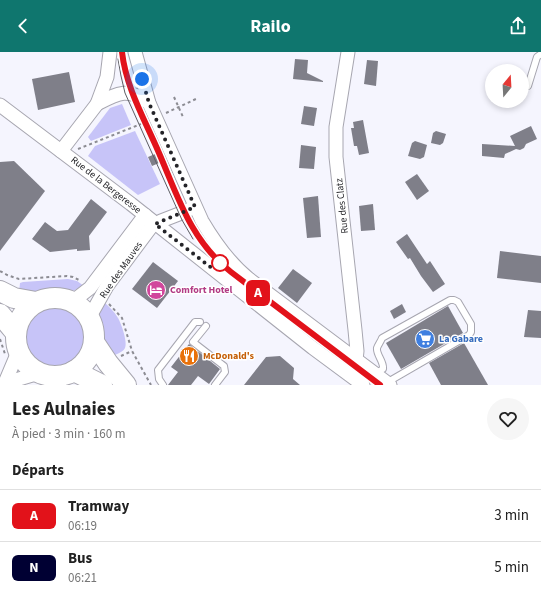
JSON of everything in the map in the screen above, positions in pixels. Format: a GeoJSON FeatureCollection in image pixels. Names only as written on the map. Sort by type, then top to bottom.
{"type":"FeatureCollection","features":[{"type":"Feature","properties":{"kind":"main road"},"geometry":{"type":"LineString","coordinates":[[0,291],[14,298],[36,302]]}},
{"type":"Feature","properties":{"kind":"main road"},"geometry":{"type":"LineString","coordinates":[[57,376],[84,364],[90,354],[94,342],[94,330],[90,318],[82,309],[72,302],[54,298],[36,302],[22,315],[16,332],[18,352],[23,361],[30,368],[57,376],[102,385]]}},
{"type":"Feature","properties":{"kind":"main road"},"geometry":{"type":"LineString","coordinates":[[0,314],[16,332]]}},
{"type":"Feature","properties":{"kind":"main road"},"geometry":{"type":"LineString","coordinates":[[94,342],[108,363],[126,385]]}},
{"type":"Feature","properties":{"kind":"street"},"geometry":{"type":"LineString","coordinates":[[64,147],[97,104],[107,77],[110,52]]}},
{"type":"Feature","properties":{"kind":"street"},"geometry":{"type":"LineString","coordinates":[[134,52],[149,103],[195,207],[212,239],[240,272],[388,384]]}},
{"type":"Feature","properties":{"kind":"street","name":"Rue des Clatz"},"geometry":{"type":"LineString","coordinates":[[348,52],[336,127],[336,157],[355,330],[356,360]]}},
{"type":"Feature","properties":{"kind":"street"},"geometry":{"type":"LineString","coordinates":[[97,104],[116,94],[125,93],[140,96],[149,103]]}},
{"type":"Feature","properties":{"kind":"street","name":"Rue de la Bergeresse"},"geometry":{"type":"LineString","coordinates":[[0,105],[38,135],[64,147],[155,224],[282,322],[313,348],[363,385]]}},
{"type":"Feature","properties":{"kind":"street"},"geometry":{"type":"LineString","coordinates":[[155,224],[195,207]]}},
{"type":"Feature","properties":{"kind":"street","name":"Rue des Mauves"},"geometry":{"type":"LineString","coordinates":[[72,302],[90,288],[145,215]]}},
{"type":"Feature","properties":{"kind":"street","name":"Rue des Mauves"},"geometry":{"type":"LineString","coordinates":[[90,318],[107,286],[147,232],[155,224]]}},
{"type":"Feature","properties":{"kind":"street"},"geometry":{"type":"LineString","coordinates":[[4,385],[18,352]]}},
{"type":"Feature","properties":{"kind":"street"},"geometry":{"type":"LineString","coordinates":[[10,385],[19,380],[57,376]]}},
{"type":"Feature","properties":{"kind":"lane"},"geometry":{"type":"LineString","coordinates":[[529,83],[537,57],[541,54]]}},
{"type":"Feature","properties":{"kind":"lane"},"geometry":{"type":"LineString","coordinates":[[374,374],[383,369],[384,365],[377,351],[382,338],[450,300],[458,302],[471,324],[471,332],[469,335],[388,384]]}},
{"type":"Feature","properties":{"kind":"lane"},"geometry":{"type":"LineString","coordinates":[[163,385],[159,379],[158,370],[195,322],[203,324],[193,342],[224,366],[225,372],[215,385]]}},
{"type":"Feature","properties":{"kind":"path"},"geometry":{"type":"LineString","coordinates":[[174,97],[183,117]]}},
{"type":"Feature","properties":{"kind":"path"},"geometry":{"type":"LineString","coordinates":[[160,116],[198,98]]}},
{"type":"Feature","properties":{"kind":"path"},"geometry":{"type":"LineString","coordinates":[[64,147],[76,150],[152,119]]}},
{"type":"Feature","properties":{"kind":"path"},"geometry":{"type":"LineString","coordinates":[[0,271],[19,280],[67,276],[73,277],[84,282],[90,288]]}},
{"type":"Feature","properties":{"kind":"path"},"geometry":{"type":"LineString","coordinates":[[101,297],[113,307],[122,318],[132,351],[152,385]]}},
{"type":"Feature","properties":{"kind":"path"},"geometry":{"type":"LineString","coordinates":[[115,359],[132,351]]}},
{"type":"Feature","properties":{"kind":"shaded area"},"geometry":{"type":"Polygon","coordinates":[[[122,104],[131,125],[91,141],[88,137],[110,108],[122,104]]]}},
{"type":"Feature","properties":{"kind":"shaded area"},"geometry":{"type":"Polygon","coordinates":[[[135,131],[160,184],[138,195],[88,156],[95,146],[135,131]]]}},
{"type":"Feature","properties":{"kind":"shaded area"},"geometry":{"type":"Polygon","coordinates":[[[68,279],[77,281],[84,286],[70,292],[57,291],[38,294],[19,293],[20,283],[23,282],[68,279]]]}},
{"type":"Feature","properties":{"kind":"shaded area"},"geometry":{"type":"Polygon","coordinates":[[[103,301],[118,318],[125,337],[125,348],[120,353],[112,356],[101,339],[99,313],[103,301]]]}},
{"type":"Feature","properties":{"kind":"shaded area"},"geometry":{"type":"Polygon","coordinates":[[[56,305],[68,307],[79,314],[86,325],[88,337],[86,349],[79,360],[68,367],[56,369],[44,367],[33,360],[26,349],[24,337],[26,325],[33,314],[44,307],[56,305]]]}},
{"type":"Feature","properties":{"kind":"building"},"geometry":{"type":"Polygon","coordinates":[[[295,59],[308,60],[307,73],[323,82],[293,79],[295,59]]]}},
{"type":"Feature","properties":{"kind":"building"},"geometry":{"type":"Polygon","coordinates":[[[367,60],[378,61],[376,86],[364,84],[367,60]]]}},
{"type":"Feature","properties":{"kind":"building"},"geometry":{"type":"Polygon","coordinates":[[[69,72],[75,102],[38,110],[32,79],[69,72]]]}},
{"type":"Feature","properties":{"kind":"building"},"geometry":{"type":"Polygon","coordinates":[[[304,106],[317,108],[314,126],[301,124],[304,106]]]}},
{"type":"Feature","properties":{"kind":"building"},"geometry":{"type":"Polygon","coordinates":[[[363,120],[369,153],[359,155],[357,146],[354,146],[351,128],[354,128],[353,122],[363,120]]]}},
{"type":"Feature","properties":{"kind":"building"},"geometry":{"type":"Polygon","coordinates":[[[531,126],[537,139],[526,144],[524,148],[520,150],[516,149],[505,154],[504,158],[482,156],[482,144],[515,146],[510,136],[531,126]]]}},
{"type":"Feature","properties":{"kind":"building"},"geometry":{"type":"Polygon","coordinates":[[[436,131],[446,134],[443,143],[440,145],[431,143],[433,133],[436,131]]]}},
{"type":"Feature","properties":{"kind":"building"},"geometry":{"type":"Polygon","coordinates":[[[415,141],[427,145],[424,157],[420,159],[408,156],[412,143],[415,141]]]}},
{"type":"Feature","properties":{"kind":"building"},"geometry":{"type":"Polygon","coordinates":[[[301,145],[316,147],[314,169],[299,168],[301,145]]]}},
{"type":"Feature","properties":{"kind":"building"},"geometry":{"type":"Polygon","coordinates":[[[162,151],[166,160],[152,166],[148,157],[162,151]]]}},
{"type":"Feature","properties":{"kind":"building"},"geometry":{"type":"Polygon","coordinates":[[[14,161],[45,191],[0,251],[0,162],[14,161]]]}},
{"type":"Feature","properties":{"kind":"building"},"geometry":{"type":"Polygon","coordinates":[[[417,174],[429,191],[417,200],[405,182],[417,174]]]}},
{"type":"Feature","properties":{"kind":"building"},"geometry":{"type":"Polygon","coordinates":[[[318,196],[321,237],[307,238],[303,198],[318,196]]]}},
{"type":"Feature","properties":{"kind":"building"},"geometry":{"type":"Polygon","coordinates":[[[91,199],[107,212],[89,236],[90,250],[77,251],[77,249],[50,252],[32,239],[45,222],[57,231],[68,230],[91,199]]]}},
{"type":"Feature","properties":{"kind":"building"},"geometry":{"type":"Polygon","coordinates":[[[373,204],[375,230],[361,231],[359,206],[373,204]]]}},
{"type":"Feature","properties":{"kind":"building"},"geometry":{"type":"Polygon","coordinates":[[[407,234],[427,264],[430,261],[445,284],[433,292],[410,258],[408,259],[396,242],[407,234]]]}},
{"type":"Feature","properties":{"kind":"building"},"geometry":{"type":"Polygon","coordinates":[[[500,251],[541,256],[541,283],[497,278],[500,251]]]}},
{"type":"Feature","properties":{"kind":"building"},"geometry":{"type":"Polygon","coordinates":[[[153,262],[178,281],[157,308],[132,289],[153,262]]]}},
{"type":"Feature","properties":{"kind":"building"},"geometry":{"type":"Polygon","coordinates":[[[293,269],[312,283],[297,303],[278,288],[293,269]]]}},
{"type":"Feature","properties":{"kind":"building"},"geometry":{"type":"Polygon","coordinates":[[[402,304],[406,312],[394,319],[390,311],[402,304]]]}},
{"type":"Feature","properties":{"kind":"building","name":"La Gabare"},"geometry":{"type":"Polygon","coordinates":[[[448,306],[463,333],[401,369],[386,343],[448,306]]]}},
{"type":"Feature","properties":{"kind":"building"},"geometry":{"type":"Polygon","coordinates":[[[528,310],[541,311],[541,338],[524,337],[528,310]]]}},
{"type":"Feature","properties":{"kind":"building"},"geometry":{"type":"Polygon","coordinates":[[[464,343],[488,385],[441,385],[429,363],[464,343]]]}},
{"type":"Feature","properties":{"kind":"building"},"geometry":{"type":"Polygon","coordinates":[[[189,344],[220,369],[209,384],[198,376],[191,385],[168,385],[178,372],[171,367],[189,344]]]}},
{"type":"Feature","properties":{"kind":"building"},"geometry":{"type":"Polygon","coordinates":[[[280,356],[294,368],[293,379],[300,385],[244,385],[266,357],[280,356]]]}},
{"type":"Feature","properties":{"kind":"tram line"},"geometry":{"type":"LineString","coordinates":[[122,52],[127,78],[136,103],[159,152],[180,204],[206,247],[223,266],[380,385]]}},
{"type":"Feature","properties":{"kind":"tram line","name":"A"},"geometry":{"type":"LineString","coordinates":[[122,52],[126,73],[145,122],[184,212],[205,246],[223,266],[380,385]]}},
{"type":"Feature","properties":{"kind":"tram line"},"geometry":{"type":"LineString","coordinates":[[118,59],[125,93],[182,220],[193,239]]}},
{"type":"Feature","properties":{"kind":"place","name":"Comfort Hotel"},"geometry":{"type":"Point","coordinates":[156,290]}},
{"type":"Feature","properties":{"kind":"place","name":"La Gabare"},"geometry":{"type":"Point","coordinates":[425,339]}},
{"type":"Feature","properties":{"kind":"place","name":"McDonald's"},"geometry":{"type":"Point","coordinates":[189,356]}},
{"type":"Feature","properties":{"kind":"route"},"geometry":{"type":"LineString","coordinates":[[142,79],[149,103],[195,207],[155,224],[213,269],[220,263]]}}]}
